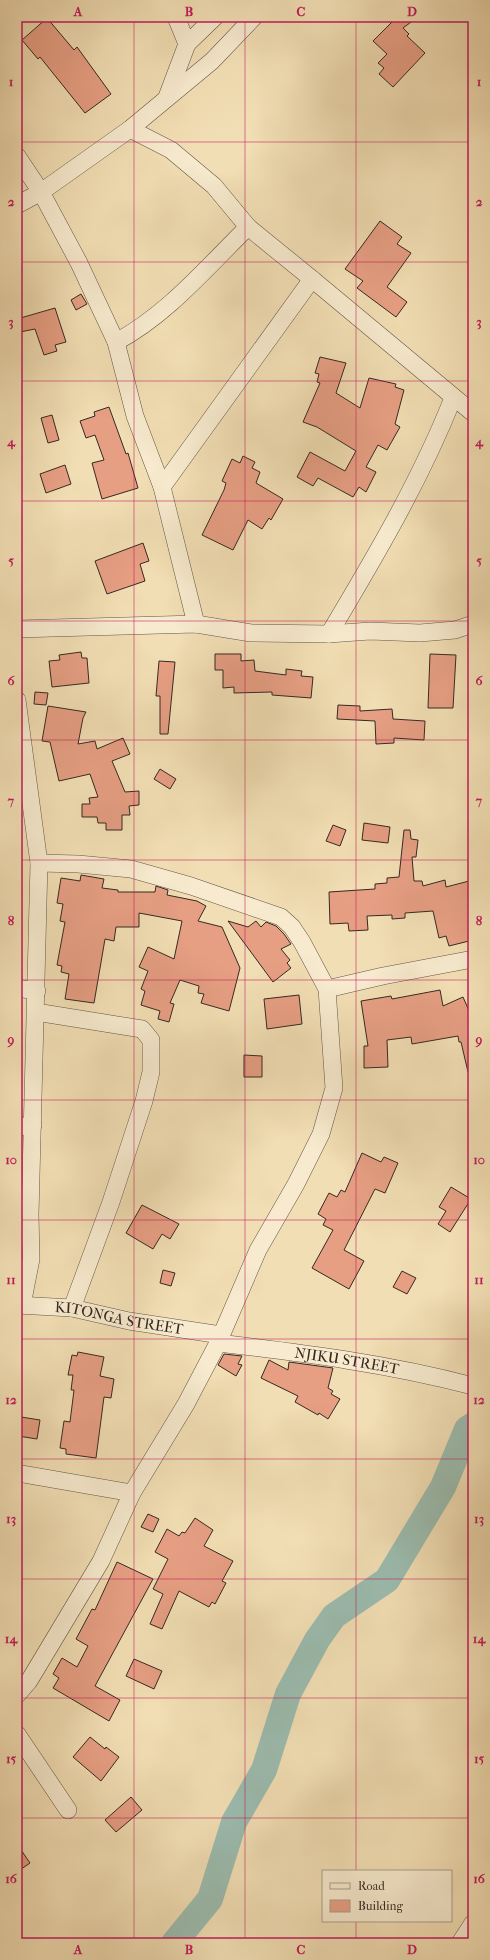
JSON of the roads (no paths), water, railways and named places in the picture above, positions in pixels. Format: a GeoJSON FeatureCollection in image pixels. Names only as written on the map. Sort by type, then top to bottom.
{"type":"FeatureCollection","features":[{"type":"Feature","properties":{"kind":"street"},"geometry":{"type":"LineString","coordinates":[[176,17],[187,44]]}},
{"type":"Feature","properties":{"kind":"street"},"geometry":{"type":"LineString","coordinates":[[166,99],[187,44],[215,17]]}},
{"type":"Feature","properties":{"kind":"street"},"geometry":{"type":"LineString","coordinates":[[17,205],[41,192],[130,129],[212,61],[254,17]]}},
{"type":"Feature","properties":{"kind":"street"},"geometry":{"type":"LineString","coordinates":[[130,129],[171,150],[214,186],[248,227],[473,413]]}},
{"type":"Feature","properties":{"kind":"street"},"geometry":{"type":"LineString","coordinates":[[17,156],[41,192],[80,262],[116,342],[135,416],[162,487],[196,624]]}},
{"type":"Feature","properties":{"kind":"street"},"geometry":{"type":"LineString","coordinates":[[116,342],[131,334],[159,314],[248,227]]}},
{"type":"Feature","properties":{"kind":"street"},"geometry":{"type":"LineString","coordinates":[[162,487],[312,279]]}},
{"type":"Feature","properties":{"kind":"street"},"geometry":{"type":"LineString","coordinates":[[329,634],[408,498],[436,441],[453,398]]}},
{"type":"Feature","properties":{"kind":"street"},"geometry":{"type":"LineString","coordinates":[[17,629],[196,624],[251,633],[329,634],[370,631],[420,633],[455,630],[473,624]]}},
{"type":"Feature","properties":{"kind":"street"},"geometry":{"type":"LineString","coordinates":[[17,704],[39,863],[36,1012],[25,1126],[31,1260],[19,1305]]}},
{"type":"Feature","properties":{"kind":"street"},"geometry":{"type":"LineString","coordinates":[[17,1695],[29,1682],[101,1561],[132,1493],[186,1404],[220,1339],[258,1250],[296,1184],[321,1134],[334,1088],[327,989],[302,942],[292,928],[281,917],[269,911],[191,886],[131,869],[78,864],[39,863]]}},
{"type":"Feature","properties":{"kind":"street"},"geometry":{"type":"LineString","coordinates":[[327,989],[383,976],[473,959]]}},
{"type":"Feature","properties":{"kind":"street"},"geometry":{"type":"LineString","coordinates":[[17,988],[37,992]]}},
{"type":"Feature","properties":{"kind":"street"},"geometry":{"type":"LineString","coordinates":[[36,1012],[142,1029],[152,1040],[151,1072],[144,1101],[111,1202],[72,1308]]}},
{"type":"Feature","properties":{"kind":"street","name":"KITONGA STREET"},"geometry":{"type":"LineString","coordinates":[[19,1305],[72,1308],[220,1339]]}},
{"type":"Feature","properties":{"kind":"street","name":"NJIKU STREET"},"geometry":{"type":"LineString","coordinates":[[220,1339],[393,1367],[473,1386]]}},
{"type":"Feature","properties":{"kind":"street"},"geometry":{"type":"LineString","coordinates":[[17,1473],[132,1493]]}},
{"type":"Feature","properties":{"kind":"street"},"geometry":{"type":"LineString","coordinates":[[17,1734],[68,1810]]}},
{"type":"Feature","properties":{"kind":"street"},"geometry":{"type":"LineString","coordinates":[[460,1943],[473,1923]]}},
{"type":"Feature","properties":{"kind":"waterway"},"geometry":{"type":"LineString","coordinates":[[174,1943],[210,1899],[234,1822],[264,1770],[288,1694],[317,1640],[334,1616],[387,1580],[443,1487],[467,1429],[473,1425]]}}]}
